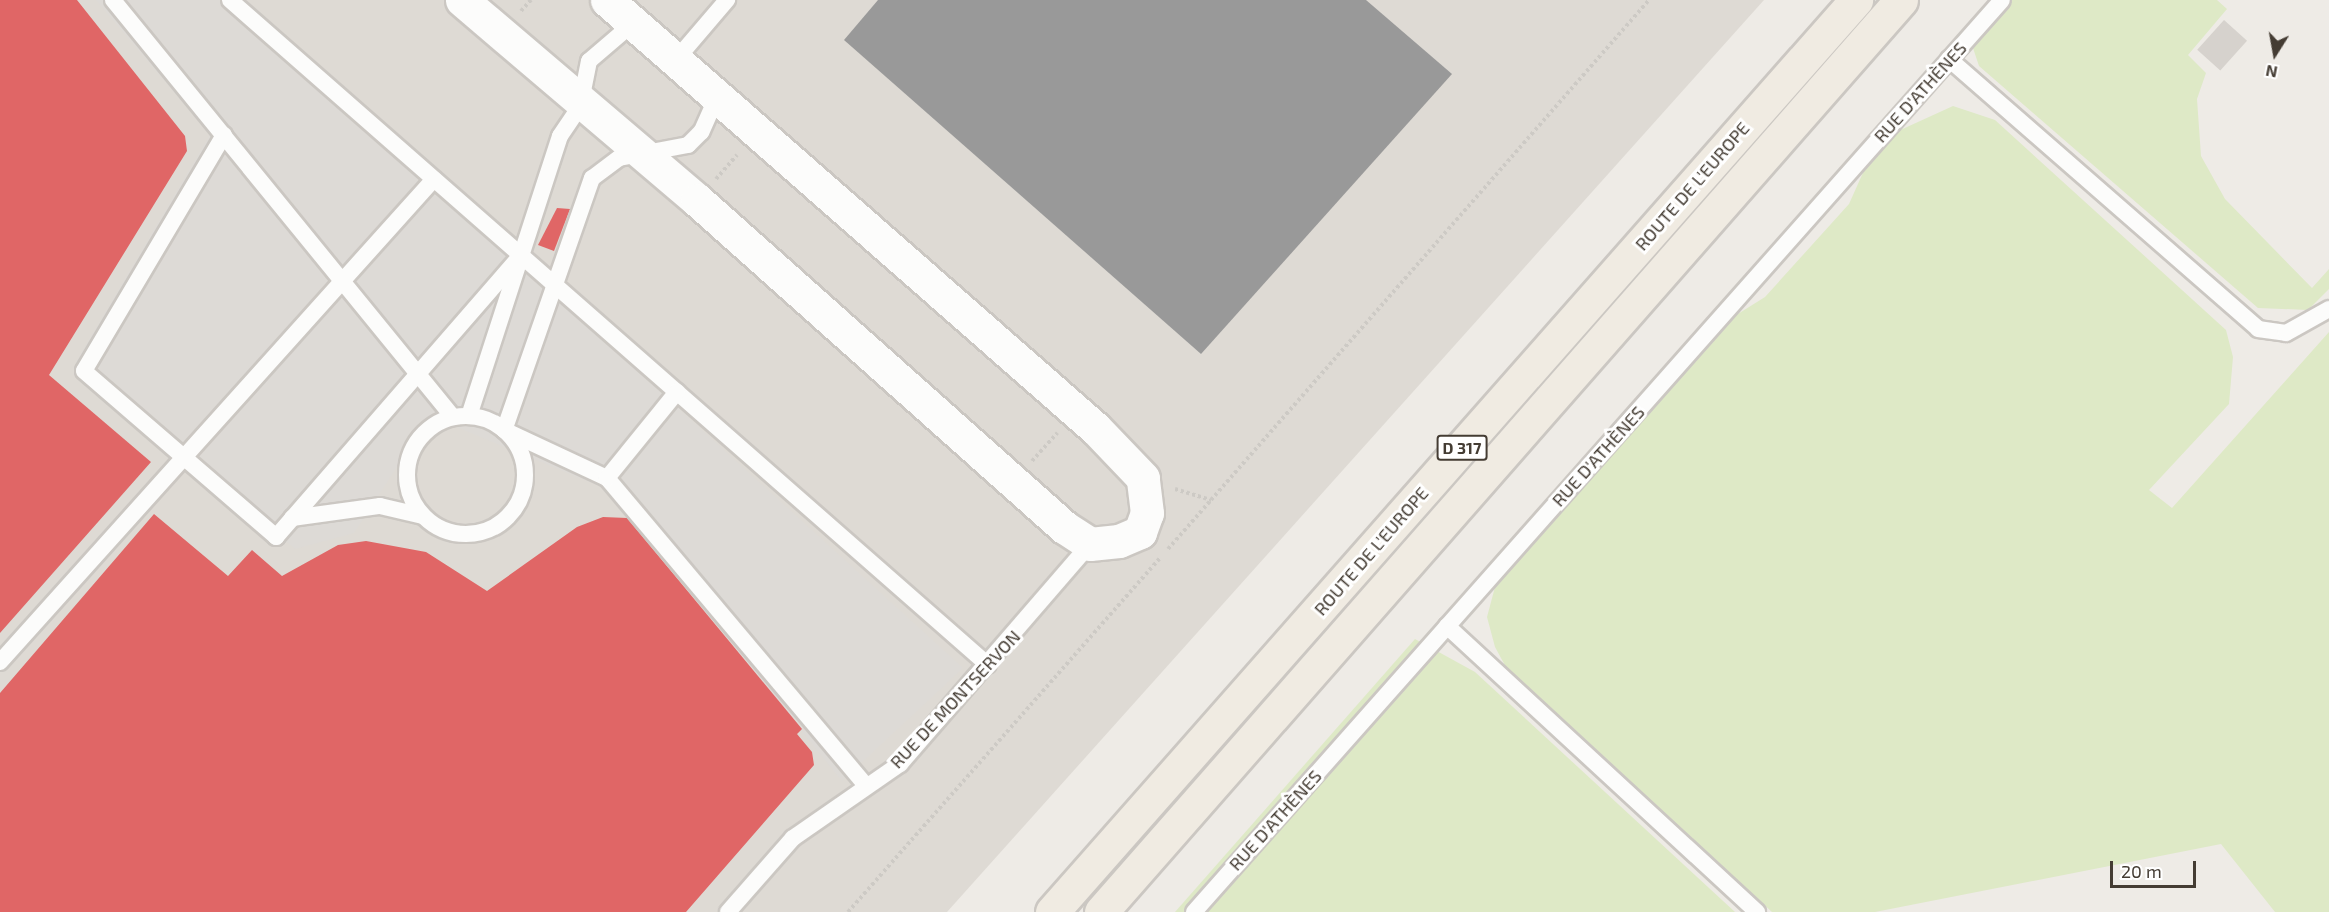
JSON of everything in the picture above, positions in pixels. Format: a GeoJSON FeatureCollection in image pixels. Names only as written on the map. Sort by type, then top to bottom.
{"type":"FeatureCollection","features":[{"type":"Feature","properties":{"kind":"main road","name":"ROUTE DE L'EUROPE"},"geometry":{"type":"LineString","coordinates":[[1052,912],[1856,0]]}},
{"type":"Feature","properties":{"kind":"main road","name":"ROUTE DE L'EUROPE"},"geometry":{"type":"LineString","coordinates":[[1101,912],[1901,0]]}},
{"type":"Feature","properties":{"kind":"street"},"geometry":{"type":"LineString","coordinates":[[462,0],[580,106],[644,154],[697,200],[1013,482],[1090,544],[1119,542],[1140,532],[1147,513],[1143,478],[1076,412],[757,132],[631,25],[607,0]]}},
{"type":"Feature","properties":{"kind":"lane"},"geometry":{"type":"LineString","coordinates":[[113,0],[418,373],[461,416],[504,430],[607,478],[866,786]]}},
{"type":"Feature","properties":{"kind":"lane"},"geometry":{"type":"LineString","coordinates":[[230,0],[521,255],[554,287],[988,665]]}},
{"type":"Feature","properties":{"kind":"lane"},"geometry":{"type":"LineString","coordinates":[[674,62],[727,0]]}},
{"type":"Feature","properties":{"kind":"lane","name":"RUE D'ATHÈNES"},"geometry":{"type":"LineString","coordinates":[[1194,912],[2002,0]]}},
{"type":"Feature","properties":{"kind":"lane"},"geometry":{"type":"LineString","coordinates":[[423,516],[407,480],[409,460],[431,427],[461,416],[521,255],[560,136],[580,106],[589,61],[631,25]]}},
{"type":"Feature","properties":{"kind":"lane"},"geometry":{"type":"LineString","coordinates":[[1949,59],[2258,330],[2286,333],[2329,309]]}},
{"type":"Feature","properties":{"kind":"lane"},"geometry":{"type":"LineString","coordinates":[[504,430],[592,178],[605,164],[688,145],[701,132],[716,99]]}},
{"type":"Feature","properties":{"kind":"lane"},"geometry":{"type":"LineString","coordinates":[[224,135],[84,371],[276,537],[521,255]]}},
{"type":"Feature","properties":{"kind":"lane"},"geometry":{"type":"LineString","coordinates":[[0,662],[434,179]]}},
{"type":"Feature","properties":{"kind":"lane"},"geometry":{"type":"LineString","coordinates":[[607,478],[677,392]]}},
{"type":"Feature","properties":{"kind":"lane"},"geometry":{"type":"LineString","coordinates":[[292,518],[380,506],[423,516],[448,530],[476,533],[509,515],[522,490],[524,462],[504,430]]}},
{"type":"Feature","properties":{"kind":"lane","name":"RUE DE MONTSERVON"},"geometry":{"type":"LineString","coordinates":[[728,912],[793,838],[900,764],[988,665],[1090,544]]}},
{"type":"Feature","properties":{"kind":"lane"},"geometry":{"type":"LineString","coordinates":[[1447,626],[1757,912]]}},
{"type":"Feature","properties":{"kind":"path"},"geometry":{"type":"LineString","coordinates":[[848,912],[1649,0]]}},
{"type":"Feature","properties":{"kind":"path"},"geometry":{"type":"LineString","coordinates":[[697,200],[757,132]]}},
{"type":"Feature","properties":{"kind":"path"},"geometry":{"type":"LineString","coordinates":[[1013,482],[1076,412]]}},
{"type":"Feature","properties":{"kind":"path"},"geometry":{"type":"LineString","coordinates":[[1143,478],[1211,500]]}},
{"type":"Feature","properties":{"kind":"shaded area"},"geometry":{"type":"Polygon","coordinates":[[[0,0],[1764,0],[947,912],[0,912],[0,0]]]}},
{"type":"Feature","properties":{"kind":"shaded area"},"geometry":{"type":"Polygon","coordinates":[[[96,0],[231,0],[963,668],[842,781],[606,489],[430,416],[354,533],[295,549],[76,362],[210,135],[96,0]]]}},
{"type":"Feature","properties":{"kind":"green space"},"geometry":{"type":"Polygon","coordinates":[[[2012,0],[2217,0],[2227,9],[2188,55],[2206,73],[2197,99],[2201,156],[2225,199],[2312,288],[2329,269],[2329,289],[2308,310],[2258,308],[1979,66],[1972,45],[2012,0]]]}},
{"type":"Feature","properties":{"kind":"green space"},"geometry":{"type":"Polygon","coordinates":[[[1953,106],[1995,120],[2226,330],[2233,357],[2229,404],[2149,490],[2172,508],[2329,332],[2329,912],[2275,912],[2221,844],[1875,912],[1772,912],[1507,669],[1495,647],[1487,617],[1495,587],[1733,317],[1765,297],[1849,204],[1866,166],[1896,132],[1953,106]]]}},
{"type":"Feature","properties":{"kind":"green space"},"geometry":{"type":"Polygon","coordinates":[[[1415,639],[1475,672],[1735,912],[1175,912],[1415,639]]]}},
{"type":"Feature","properties":{"kind":"building: Shops"},"geometry":{"type":"Polygon","coordinates":[[[0,0],[77,0],[185,136],[187,151],[49,375],[151,462],[0,633],[0,0]]]}},
{"type":"Feature","properties":{"kind":"building: Shops"},"geometry":{"type":"Polygon","coordinates":[[[557,208],[570,209],[554,251],[538,245],[557,208]]]}},
{"type":"Feature","properties":{"kind":"building: Shops"},"geometry":{"type":"Polygon","coordinates":[[[154,514],[228,576],[252,550],[282,576],[338,545],[366,541],[426,552],[487,591],[577,527],[603,517],[627,518],[802,729],[797,734],[812,752],[814,765],[686,912],[0,912],[0,693],[154,514]]]}},
{"type":"Feature","properties":{"kind":"building: Industry"},"geometry":{"type":"Polygon","coordinates":[[[878,0],[1366,0],[1452,74],[1201,354],[844,40],[878,0]]]}},
{"type":"Feature","properties":{"kind":"building: Other"},"geometry":{"type":"Polygon","coordinates":[[[2224,20],[2247,41],[2220,70],[2197,50],[2224,20]]]}}]}
